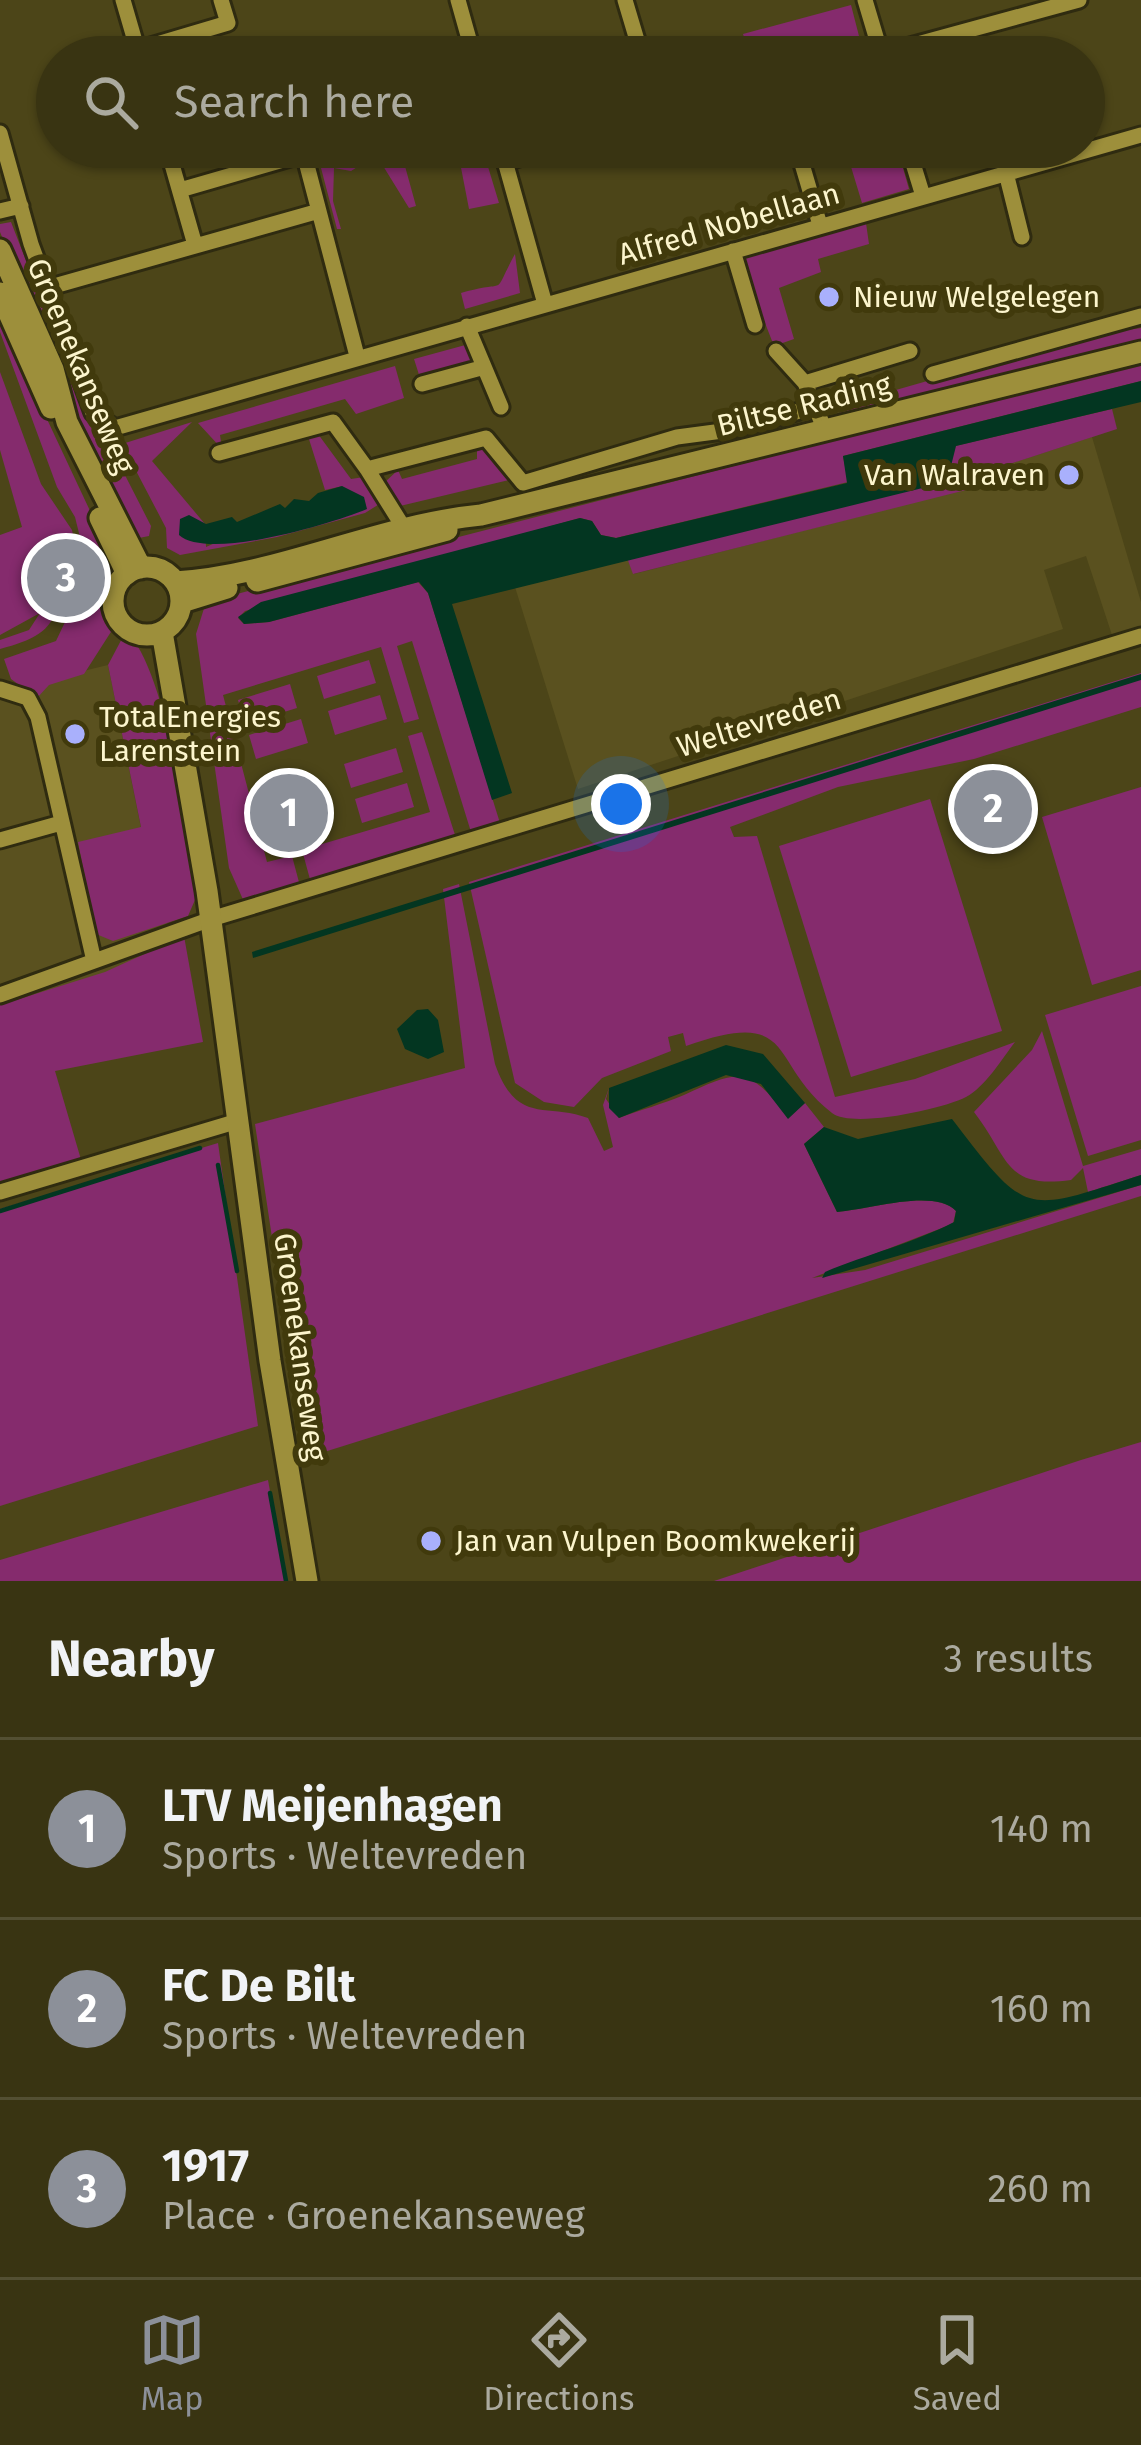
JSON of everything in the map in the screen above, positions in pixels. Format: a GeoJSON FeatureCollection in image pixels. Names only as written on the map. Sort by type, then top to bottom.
{"type":"FeatureCollection","features":[{"type":"Feature","properties":{"kind":"main road","name":"Groenekanseweg"},"geometry":{"type":"LineString","coordinates":[[0,250],[53,370],[67,422],[134,571]]}},
{"type":"Feature","properties":{"kind":"main road","name":"Groenekanseweg"},"geometry":{"type":"LineString","coordinates":[[0,293],[134,571]]}},
{"type":"Feature","properties":{"kind":"main road","name":"Biltse Rading"},"geometry":{"type":"LineString","coordinates":[[178,592],[253,568],[1141,352]]}},
{"type":"Feature","properties":{"kind":"main road"},"geometry":{"type":"LineString","coordinates":[[134,571],[166,573],[178,592],[176,620],[154,634],[128,629],[116,613],[115,592],[134,571]]}},
{"type":"Feature","properties":{"kind":"main road","name":"Groenekanseweg"},"geometry":{"type":"LineString","coordinates":[[154,634],[211,919],[269,1360],[307,1581]]}},
{"type":"Feature","properties":{"kind":"street"},"geometry":{"type":"LineString","coordinates":[[123,0],[133,36]]}},
{"type":"Feature","properties":{"kind":"street"},"geometry":{"type":"LineString","coordinates":[[189,36],[228,23],[221,0]]}},
{"type":"Feature","properties":{"kind":"street"},"geometry":{"type":"LineString","coordinates":[[458,0],[468,36]]}},
{"type":"Feature","properties":{"kind":"street"},"geometry":{"type":"LineString","coordinates":[[625,0],[636,36]]}},
{"type":"Feature","properties":{"kind":"street"},"geometry":{"type":"LineString","coordinates":[[866,0],[876,36]]}},
{"type":"Feature","properties":{"kind":"street"},"geometry":{"type":"LineString","coordinates":[[943,36],[1034,6],[1079,0]]}},
{"type":"Feature","properties":{"kind":"street","name":"Groenekanseweg"},"geometry":{"type":"LineString","coordinates":[[0,134],[47,288],[100,423]]}},
{"type":"Feature","properties":{"kind":"street","name":"Alfred Nobellaan"},"geometry":{"type":"LineString","coordinates":[[1105,150],[1139,142]]}},
{"type":"Feature","properties":{"kind":"street"},"geometry":{"type":"LineString","coordinates":[[173,168],[195,245]]}},
{"type":"Feature","properties":{"kind":"street"},"geometry":{"type":"LineString","coordinates":[[180,190],[256,168]]}},
{"type":"Feature","properties":{"kind":"street"},"geometry":{"type":"LineString","coordinates":[[308,168],[357,356]]}},
{"type":"Feature","properties":{"kind":"street"},"geometry":{"type":"LineString","coordinates":[[508,168],[545,304]]}},
{"type":"Feature","properties":{"kind":"street"},"geometry":{"type":"LineString","coordinates":[[803,168],[820,225]]}},
{"type":"Feature","properties":{"kind":"street"},"geometry":{"type":"LineString","coordinates":[[914,168],[922,196]]}},
{"type":"Feature","properties":{"kind":"street","name":"Alfred Nobellaan"},"geometry":{"type":"LineString","coordinates":[[100,423],[115,428],[1027,168]]}},
{"type":"Feature","properties":{"kind":"street"},"geometry":{"type":"LineString","coordinates":[[1006,173],[1022,237]]}},
{"type":"Feature","properties":{"kind":"street"},"geometry":{"type":"LineString","coordinates":[[0,211],[21,206]]}},
{"type":"Feature","properties":{"kind":"street"},"geometry":{"type":"LineString","coordinates":[[47,288],[319,211]]}},
{"type":"Feature","properties":{"kind":"street"},"geometry":{"type":"LineString","coordinates":[[733,251],[755,326]]}},
{"type":"Feature","properties":{"kind":"street"},"geometry":{"type":"LineString","coordinates":[[933,374],[1141,316]]}},
{"type":"Feature","properties":{"kind":"street"},"geometry":{"type":"LineString","coordinates":[[467,326],[501,407]]}},
{"type":"Feature","properties":{"kind":"street"},"geometry":{"type":"LineString","coordinates":[[776,351],[805,383],[825,430]]}},
{"type":"Feature","properties":{"kind":"street"},"geometry":{"type":"LineString","coordinates":[[805,383],[910,351]]}},
{"type":"Feature","properties":{"kind":"street"},"geometry":{"type":"LineString","coordinates":[[422,384],[482,368]]}},
{"type":"Feature","properties":{"kind":"street"},"geometry":{"type":"LineString","coordinates":[[367,470],[486,438],[523,483],[677,437],[730,430],[818,406]]}},
{"type":"Feature","properties":{"kind":"street"},"geometry":{"type":"LineString","coordinates":[[220,453],[334,422],[407,534]]}},
{"type":"Feature","properties":{"kind":"street","name":"Weltevreden"},"geometry":{"type":"LineString","coordinates":[[0,995],[211,919],[1141,636]]}},
{"type":"Feature","properties":{"kind":"street"},"geometry":{"type":"LineString","coordinates":[[0,689],[17,691],[34,706],[94,961]]}},
{"type":"Feature","properties":{"kind":"street"},"geometry":{"type":"LineString","coordinates":[[0,840],[61,823]]}},
{"type":"Feature","properties":{"kind":"street"},"geometry":{"type":"LineString","coordinates":[[0,1192],[238,1121]]}},
{"type":"Feature","properties":{"kind":"shaded area"},"geometry":{"type":"Polygon","coordinates":[[[851,5],[859,36],[744,36],[851,5]]]}},
{"type":"Feature","properties":{"kind":"shaded area"},"geometry":{"type":"Polygon","coordinates":[[[321,168],[334,168],[333,201],[341,229],[337,229],[321,168]]]}},
{"type":"Feature","properties":{"kind":"shaded area"},"geometry":{"type":"Polygon","coordinates":[[[384,168],[405,168],[416,206],[409,208],[384,168]]]}},
{"type":"Feature","properties":{"kind":"shaded area"},"geometry":{"type":"Polygon","coordinates":[[[461,168],[488,168],[499,203],[469,209],[461,168]]]}},
{"type":"Feature","properties":{"kind":"shaded area"},"geometry":{"type":"Polygon","coordinates":[[[851,168],[903,168],[909,189],[862,203],[851,168]]]}},
{"type":"Feature","properties":{"kind":"shaded area"},"geometry":{"type":"Polygon","coordinates":[[[11,222],[91,428],[107,440],[151,526],[149,536],[139,538],[132,529],[90,450],[0,232],[0,224],[11,222]]]}},
{"type":"Feature","properties":{"kind":"shaded area"},"geometry":{"type":"Polygon","coordinates":[[[866,223],[869,244],[818,259],[821,272],[779,288],[794,339],[774,346],[740,259],[866,223]]]}},
{"type":"Feature","properties":{"kind":"shaded area"},"geometry":{"type":"Polygon","coordinates":[[[515,254],[520,293],[465,309],[461,293],[498,285],[515,254]]]}},
{"type":"Feature","properties":{"kind":"shaded area"},"geometry":{"type":"Polygon","coordinates":[[[0,319],[107,547],[100,562],[88,570],[75,517],[57,487],[0,332],[0,319]]]}},
{"type":"Feature","properties":{"kind":"shaded area"},"geometry":{"type":"Polygon","coordinates":[[[1141,328],[1141,344],[843,414],[833,408],[1084,336],[1141,328]]]}},
{"type":"Feature","properties":{"kind":"shaded area"},"geometry":{"type":"Polygon","coordinates":[[[469,344],[473,362],[466,370],[421,381],[414,359],[469,344]]]}},
{"type":"Feature","properties":{"kind":"shaded area"},"geometry":{"type":"Polygon","coordinates":[[[1141,361],[1141,381],[843,456],[848,482],[616,538],[601,535],[592,521],[580,518],[245,611],[238,618],[244,624],[269,622],[418,582],[428,593],[500,823],[471,832],[412,641],[397,646],[419,719],[404,723],[381,647],[223,695],[267,862],[292,856],[300,886],[245,904],[229,868],[196,634],[206,602],[1141,361]]]}},
{"type":"Feature","properties":{"kind":"shaded area"},"geometry":{"type":"Polygon","coordinates":[[[395,366],[404,398],[356,414],[345,399],[220,435],[222,449],[198,423],[395,366]]]}},
{"type":"Feature","properties":{"kind":"shaded area"},"geometry":{"type":"Polygon","coordinates":[[[0,372],[41,484],[72,530],[82,579],[36,636],[0,649],[0,640],[29,630],[40,613],[0,635],[0,535],[22,527],[0,450],[0,372]]]}},
{"type":"Feature","properties":{"kind":"shaded area"},"geometry":{"type":"Polygon","coordinates":[[[1141,381],[1141,402],[956,446],[947,482],[452,604],[512,793],[492,800],[428,593],[419,582],[269,622],[244,624],[238,617],[261,602],[580,518],[592,521],[601,535],[616,538],[847,483],[843,456],[1141,381]]]}},
{"type":"Feature","properties":{"kind":"shaded area"},"geometry":{"type":"Polygon","coordinates":[[[1112,409],[1117,429],[970,477],[974,488],[633,574],[627,558],[681,544],[955,446],[1112,409]]]}},
{"type":"Feature","properties":{"kind":"shaded area"},"geometry":{"type":"Polygon","coordinates":[[[192,422],[152,461],[205,524],[206,547],[343,486],[325,490],[308,436],[318,434],[351,479],[364,477],[381,503],[365,513],[277,537],[180,555],[167,548],[166,528],[122,444],[192,422]]]}},
{"type":"Feature","properties":{"kind":"shaded area"},"geometry":{"type":"Polygon","coordinates":[[[1092,437],[1141,602],[1141,626],[1112,635],[1086,556],[1044,570],[1063,629],[578,789],[515,587],[627,558],[634,574],[973,487],[969,477],[1092,437]]]}},
{"type":"Feature","properties":{"kind":"shaded area"},"geometry":{"type":"Polygon","coordinates":[[[488,448],[509,480],[400,506],[384,483],[398,470],[402,479],[477,459],[477,449],[488,448]]]}},
{"type":"Feature","properties":{"kind":"shaded area"},"geometry":{"type":"Polygon","coordinates":[[[342,486],[364,497],[367,509],[299,531],[242,542],[194,542],[179,535],[180,519],[189,515],[206,524],[232,517],[237,522],[342,486]]]}},
{"type":"Feature","properties":{"kind":"shaded area"},"geometry":{"type":"Polygon","coordinates":[[[115,568],[108,608],[116,624],[84,674],[49,685],[37,698],[11,679],[4,659],[56,641],[75,601],[115,568]]]}},
{"type":"Feature","properties":{"kind":"shaded area"},"geometry":{"type":"Polygon","coordinates":[[[126,631],[153,679],[164,715],[198,893],[188,916],[113,941],[96,934],[78,842],[141,827],[108,665],[126,631]]]}},
{"type":"Feature","properties":{"kind":"shaded area"},"geometry":{"type":"Polygon","coordinates":[[[369,660],[376,683],[324,699],[317,676],[369,660]]]}},
{"type":"Feature","properties":{"kind":"shaded area"},"geometry":{"type":"Polygon","coordinates":[[[108,665],[141,828],[173,944],[106,973],[0,1005],[0,691],[108,665]]]}},
{"type":"Feature","properties":{"kind":"shaded area"},"geometry":{"type":"Polygon","coordinates":[[[1141,673],[1141,707],[974,759],[838,787],[730,827],[734,837],[757,836],[835,1097],[915,1079],[1015,1042],[966,1097],[919,1112],[843,1117],[812,1094],[777,1046],[765,1036],[747,1033],[686,1046],[683,1033],[668,1037],[671,1051],[602,1078],[574,1107],[544,1102],[515,1083],[469,882],[1141,673]]]}},
{"type":"Feature","properties":{"kind":"shaded area"},"geometry":{"type":"Polygon","coordinates":[[[1141,674],[1141,680],[253,958],[252,952],[1141,674]]]}},
{"type":"Feature","properties":{"kind":"shaded area"},"geometry":{"type":"Polygon","coordinates":[[[290,684],[297,708],[245,724],[238,700],[290,684]]]}},
{"type":"Feature","properties":{"kind":"shaded area"},"geometry":{"type":"Polygon","coordinates":[[[380,695],[387,719],[335,735],[328,711],[380,695]]]}},
{"type":"Feature","properties":{"kind":"shaded area"},"geometry":{"type":"Polygon","coordinates":[[[301,719],[308,743],[256,759],[249,735],[301,719]]]}},
{"type":"Feature","properties":{"kind":"shaded area"},"geometry":{"type":"Polygon","coordinates":[[[422,732],[456,838],[311,883],[302,850],[430,812],[408,736],[422,732]]]}},
{"type":"Feature","properties":{"kind":"shaded area"},"geometry":{"type":"Polygon","coordinates":[[[396,748],[403,772],[351,788],[344,764],[396,748]]]}},
{"type":"Feature","properties":{"kind":"shaded area"},"geometry":{"type":"Polygon","coordinates":[[[407,783],[414,807],[362,823],[355,799],[407,783]]]}},
{"type":"Feature","properties":{"kind":"shaded area"},"geometry":{"type":"Polygon","coordinates":[[[1141,787],[1141,970],[1092,985],[1042,817],[1141,787]]]}},
{"type":"Feature","properties":{"kind":"shaded area"},"geometry":{"type":"Polygon","coordinates":[[[930,799],[1002,1031],[851,1077],[779,846],[930,799]]]}},
{"type":"Feature","properties":{"kind":"shaded area"},"geometry":{"type":"Polygon","coordinates":[[[459,884],[495,1064],[513,1096],[523,1104],[588,1118],[604,1151],[613,1147],[603,1105],[609,1088],[606,1099],[619,1118],[718,1080],[742,1077],[763,1089],[788,1118],[805,1103],[824,1127],[804,1144],[837,1212],[917,1201],[946,1204],[956,1211],[953,1223],[812,1278],[865,1270],[1141,1185],[1141,1196],[305,1458],[255,1124],[465,1068],[443,889],[459,884]]]}},
{"type":"Feature","properties":{"kind":"shaded area"},"geometry":{"type":"Polygon","coordinates":[[[184,936],[203,1042],[55,1071],[82,1163],[0,1188],[0,1005],[105,972],[184,936]]]}},
{"type":"Feature","properties":{"kind":"shaded area"},"geometry":{"type":"Polygon","coordinates":[[[1141,986],[1141,1140],[1088,1156],[1045,1015],[1141,986]]]}},
{"type":"Feature","properties":{"kind":"shaded area"},"geometry":{"type":"Polygon","coordinates":[[[428,1009],[438,1020],[444,1052],[428,1059],[405,1049],[397,1029],[417,1010],[428,1009]]]}},
{"type":"Feature","properties":{"kind":"shaded area"},"geometry":{"type":"Polygon","coordinates":[[[1042,1031],[1083,1166],[1141,1149],[1141,1175],[1088,1192],[1083,1168],[1071,1180],[1033,1180],[1020,1175],[1003,1157],[974,1112],[1032,1050],[1042,1031]]]}},
{"type":"Feature","properties":{"kind":"shaded area"},"geometry":{"type":"Polygon","coordinates":[[[726,1045],[763,1054],[805,1103],[788,1119],[761,1084],[726,1075],[619,1118],[609,1108],[609,1088],[726,1045]]]}},
{"type":"Feature","properties":{"kind":"shaded area"},"geometry":{"type":"Polygon","coordinates":[[[952,1119],[997,1175],[1031,1198],[1072,1196],[1141,1175],[1141,1185],[822,1278],[825,1272],[954,1222],[956,1211],[946,1204],[917,1201],[837,1212],[804,1144],[824,1127],[858,1139],[952,1119]]]}},
{"type":"Feature","properties":{"kind":"shaded area"},"geometry":{"type":"Polygon","coordinates":[[[218,1143],[258,1426],[0,1506],[0,1209],[218,1143]]]}},
{"type":"Feature","properties":{"kind":"shaded area"},"geometry":{"type":"Polygon","coordinates":[[[1141,1442],[1141,1581],[714,1581],[1081,1460],[1141,1442]]]}},
{"type":"Feature","properties":{"kind":"shaded area"},"geometry":{"type":"Polygon","coordinates":[[[268,1480],[286,1581],[0,1581],[0,1560],[268,1480]]]}},
{"type":"Feature","properties":{"kind":"waterway"},"geometry":{"type":"LineString","coordinates":[[0,1211],[200,1148]]}},
{"type":"Feature","properties":{"kind":"waterway"},"geometry":{"type":"LineString","coordinates":[[218,1165],[237,1271]]}},
{"type":"Feature","properties":{"kind":"waterway"},"geometry":{"type":"LineString","coordinates":[[270,1493],[286,1581]]}},
{"type":"Feature","properties":{"kind":"place","name":"Nieuw Welgelegen"},"geometry":{"type":"Point","coordinates":[829,297]}},
{"type":"Feature","properties":{"kind":"place","name":"Van Walraven"},"geometry":{"type":"Point","coordinates":[1069,475]}},
{"type":"Feature","properties":{"kind":"place","name":"1917"},"geometry":{"type":"Point","coordinates":[66,578]}},
{"type":"Feature","properties":{"kind":"place","name":"TotalEnergies Larenstein"},"geometry":{"type":"Point","coordinates":[75,734]}},
{"type":"Feature","properties":{"kind":"place","name":"FC De Bilt"},"geometry":{"type":"Point","coordinates":[993,809]}},
{"type":"Feature","properties":{"kind":"place","name":"LTV Meijenhagen"},"geometry":{"type":"Point","coordinates":[289,813]}},
{"type":"Feature","properties":{"kind":"place","name":"Jan van Vulpen Boomkwekerij"},"geometry":{"type":"Point","coordinates":[431,1541]}}]}
